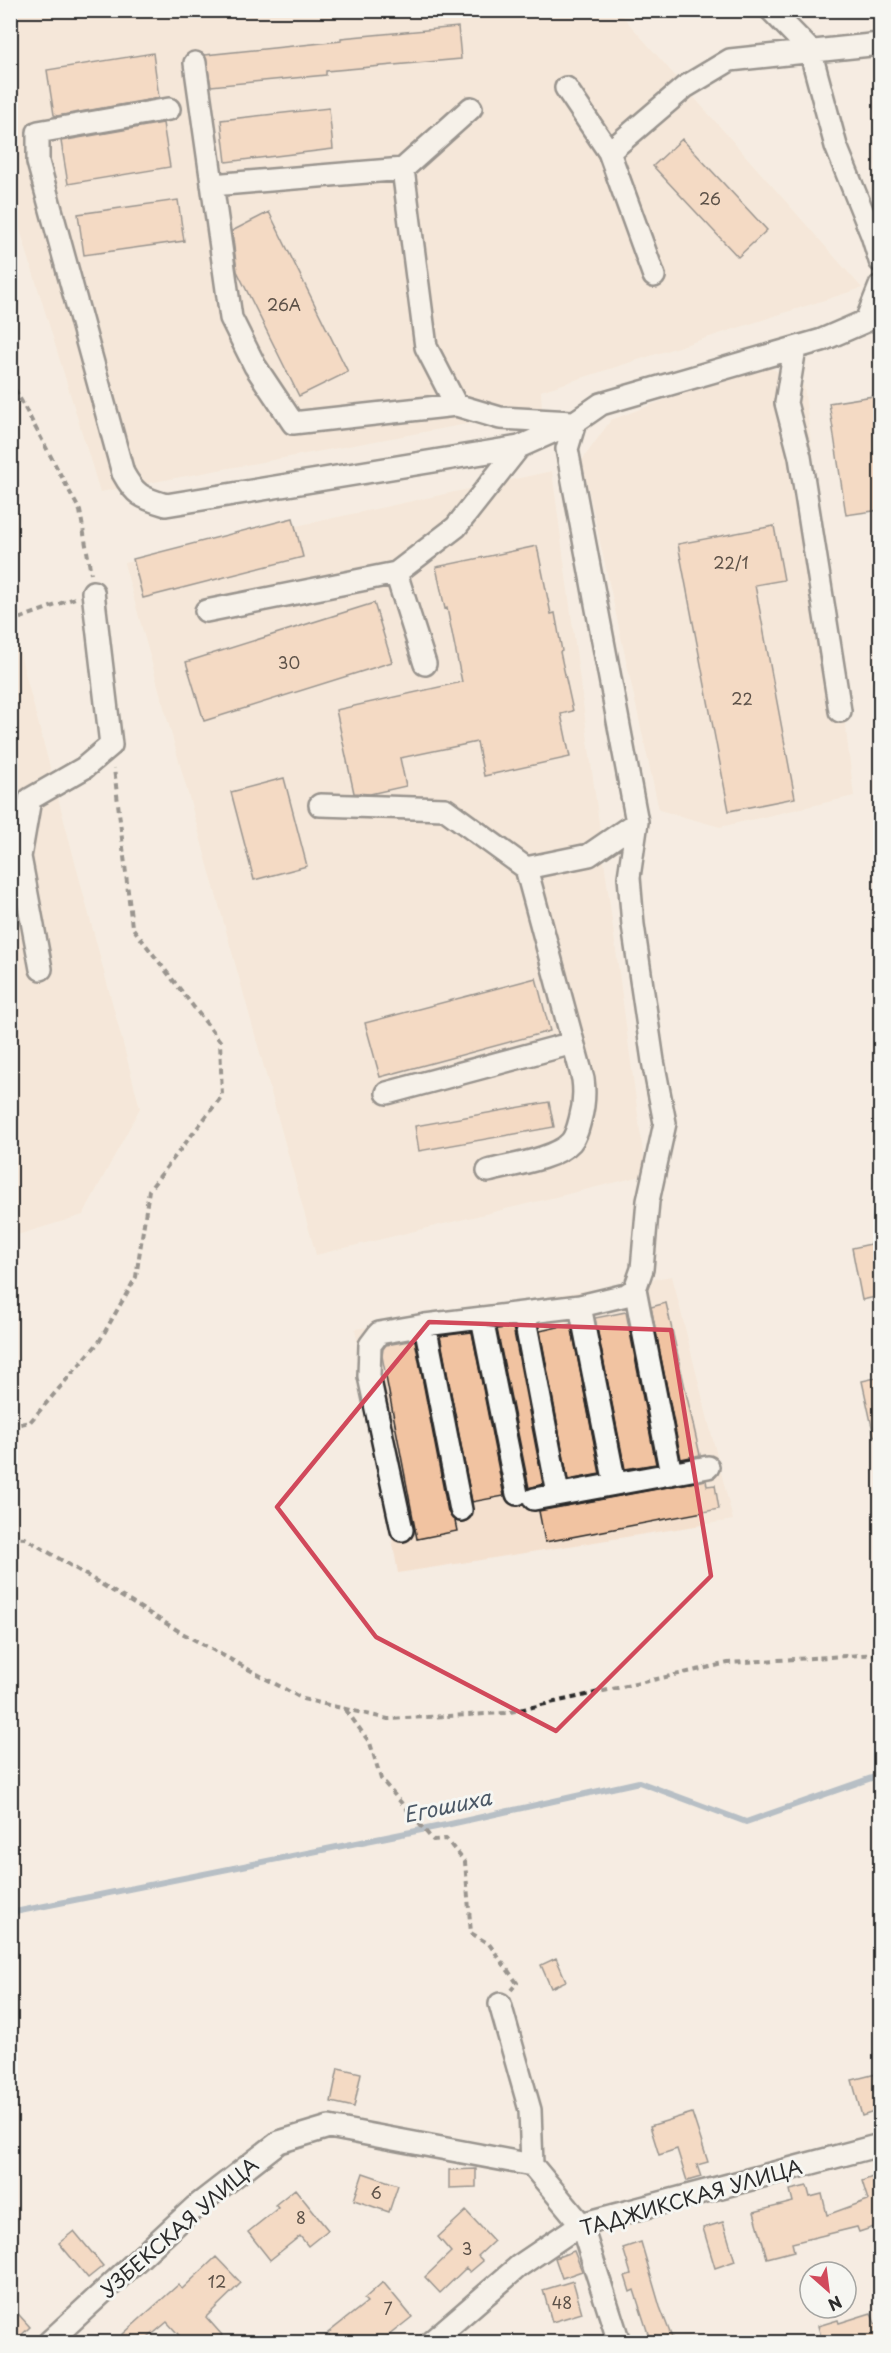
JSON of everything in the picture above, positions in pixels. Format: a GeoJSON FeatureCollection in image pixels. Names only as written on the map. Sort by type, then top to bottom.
{"type":"FeatureCollection","features":[{"type":"Feature","properties":{"kind":"street"},"geometry":{"type":"LineString","coordinates":[[771,10],[810,50],[836,146],[872,235],[880,261]]}},
{"type":"Feature","properties":{"kind":"street"},"geometry":{"type":"LineString","coordinates":[[609,152],[685,87],[730,60],[880,44]]}},
{"type":"Feature","properties":{"kind":"street"},"geometry":{"type":"LineString","coordinates":[[195,63],[231,318],[255,366],[293,423],[456,405],[500,418],[575,422]]}},
{"type":"Feature","properties":{"kind":"street"},"geometry":{"type":"LineString","coordinates":[[566,88],[609,152],[654,276]]}},
{"type":"Feature","properties":{"kind":"street"},"geometry":{"type":"LineString","coordinates":[[212,185],[403,169],[471,108]]}},
{"type":"Feature","properties":{"kind":"street"},"geometry":{"type":"LineString","coordinates":[[169,109],[38,132],[38,162],[123,473],[133,490],[146,500],[166,505],[519,447],[575,422],[601,404],[822,340],[866,321],[880,286]]}},
{"type":"Feature","properties":{"kind":"street"},"geometry":{"type":"LineString","coordinates":[[403,169],[426,347],[456,405]]}},
{"type":"Feature","properties":{"kind":"street"},"geometry":{"type":"LineString","coordinates":[[795,348],[786,403],[800,457],[840,711]]}},
{"type":"Feature","properties":{"kind":"street"},"geometry":{"type":"LineString","coordinates":[[575,422],[567,449],[637,822],[628,877],[653,1061],[665,1123],[648,1201],[642,1269],[635,1289],[671,1474]]}},
{"type":"Feature","properties":{"kind":"street"},"geometry":{"type":"LineString","coordinates":[[206,611],[396,573],[456,527],[519,447]]}},
{"type":"Feature","properties":{"kind":"street"},"geometry":{"type":"LineString","coordinates":[[396,573],[425,664]]}},
{"type":"Feature","properties":{"kind":"street"},"geometry":{"type":"LineString","coordinates":[[41,969],[20,857],[30,799],[84,768],[111,745],[93,592]]}},
{"type":"Feature","properties":{"kind":"street"},"geometry":{"type":"LineString","coordinates":[[320,805],[445,809],[526,868],[585,1094],[583,1109],[573,1140],[564,1148],[548,1155],[488,1171]]}},
{"type":"Feature","properties":{"kind":"street"},"geometry":{"type":"LineString","coordinates":[[526,868],[589,855],[637,822]]}},
{"type":"Feature","properties":{"kind":"street"},"geometry":{"type":"LineString","coordinates":[[387,1093],[573,1043]]}},
{"type":"Feature","properties":{"kind":"street"},"geometry":{"type":"LineString","coordinates":[[402,1530],[369,1376],[370,1345],[379,1334],[425,1325],[580,1306],[626,1295],[635,1289]]}},
{"type":"Feature","properties":{"kind":"street"},"geometry":{"type":"LineString","coordinates":[[580,1306],[615,1484]]}},
{"type":"Feature","properties":{"kind":"street"},"geometry":{"type":"LineString","coordinates":[[524,1314],[558,1494]]}},
{"type":"Feature","properties":{"kind":"street"},"geometry":{"type":"LineString","coordinates":[[482,1319],[525,1496],[558,1494],[708,1467]]}},
{"type":"Feature","properties":{"kind":"street"},"geometry":{"type":"LineString","coordinates":[[425,1325],[461,1510]]}},
{"type":"Feature","properties":{"kind":"street"},"geometry":{"type":"LineString","coordinates":[[500,2004],[530,2110],[532,2165],[581,2224],[619,2343]]}},
{"type":"Feature","properties":{"kind":"street","name":"УЗБЕКСКАЯ УЛИЦА"},"geometry":{"type":"LineString","coordinates":[[49,2343],[195,2207],[279,2142],[329,2127],[532,2165]]}},
{"type":"Feature","properties":{"kind":"street","name":"ТАДЖИКСКАЯ УЛИЦА"},"geometry":{"type":"LineString","coordinates":[[431,2343],[519,2266],[581,2224],[880,2145]]}},
{"type":"Feature","properties":{"kind":"path"},"geometry":{"type":"LineString","coordinates":[[10,380],[80,511],[93,592],[10,622]]}},
{"type":"Feature","properties":{"kind":"path"},"geometry":{"type":"LineString","coordinates":[[10,1426],[30,1422],[99,1342],[136,1277],[149,1190],[222,1096],[220,1041],[132,927],[111,745]]}},
{"type":"Feature","properties":{"kind":"path"},"geometry":{"type":"LineString","coordinates":[[10,1537],[25,1538],[182,1633],[303,1700],[388,1719],[506,1713],[728,1662],[880,1654]]}},
{"type":"Feature","properties":{"kind":"path"},"geometry":{"type":"LineString","coordinates":[[345,1710],[370,1743],[381,1779],[433,1840],[446,1839],[465,1862],[471,1934],[489,1944],[517,1983],[500,2004]]}},
{"type":"Feature","properties":{"kind":"highlighted area"},"geometry":{"type":"Polygon","coordinates":[[[429,1322],[671,1330],[711,1576],[556,1731],[376,1637],[277,1507],[429,1322]]]}},
{"type":"Feature","properties":{"kind":"shaded area"},"geometry":{"type":"Polygon","coordinates":[[[10,11],[618,11],[862,288],[541,391],[542,410],[100,492],[11,200],[10,11]]]}},
{"type":"Feature","properties":{"kind":"shaded area"},"geometry":{"type":"Polygon","coordinates":[[[762,363],[804,386],[854,796],[720,827],[659,810],[582,460],[611,420],[762,363]]]}},
{"type":"Feature","properties":{"kind":"shaded area"},"geometry":{"type":"Polygon","coordinates":[[[552,471],[646,1175],[316,1255],[124,563],[552,471]]]}},
{"type":"Feature","properties":{"kind":"shaded area"},"geometry":{"type":"Polygon","coordinates":[[[10,616],[140,1108],[83,1215],[11,1237],[10,616]]]}},
{"type":"Feature","properties":{"kind":"shaded area"},"geometry":{"type":"Polygon","coordinates":[[[672,1276],[733,1520],[398,1573],[355,1329],[672,1276]]]}},
{"type":"Feature","properties":{"kind":"building"},"geometry":{"type":"Polygon","coordinates":[[[458,27],[461,59],[326,71],[326,75],[211,86],[205,55],[341,41],[341,38],[458,27]]]}},
{"type":"Feature","properties":{"kind":"building"},"geometry":{"type":"Polygon","coordinates":[[[153,53],[159,98],[54,115],[47,70],[153,53]]]}},
{"type":"Feature","properties":{"kind":"building"},"geometry":{"type":"Polygon","coordinates":[[[329,108],[333,149],[226,162],[221,120],[329,108]]]}},
{"type":"Feature","properties":{"kind":"building"},"geometry":{"type":"Polygon","coordinates":[[[163,123],[170,167],[68,184],[61,141],[163,123]]]}},
{"type":"Feature","properties":{"kind":"building"},"geometry":{"type":"Polygon","coordinates":[[[682,139],[767,230],[738,257],[653,166],[682,139]]]}},
{"type":"Feature","properties":{"kind":"building"},"geometry":{"type":"Polygon","coordinates":[[[178,200],[184,241],[84,255],[78,214],[178,200]]]}},
{"type":"Feature","properties":{"kind":"building"},"geometry":{"type":"Polygon","coordinates":[[[269,212],[348,372],[299,396],[237,271],[232,231],[269,212]]]}},
{"type":"Feature","properties":{"kind":"building"},"geometry":{"type":"Polygon","coordinates":[[[880,395],[880,510],[846,515],[829,403],[880,395]]]}},
{"type":"Feature","properties":{"kind":"building"},"geometry":{"type":"Polygon","coordinates":[[[293,518],[303,557],[143,598],[133,559],[293,518]]]}},
{"type":"Feature","properties":{"kind":"building"},"geometry":{"type":"Polygon","coordinates":[[[774,526],[784,580],[755,585],[795,798],[729,811],[678,544],[774,526]]]}},
{"type":"Feature","properties":{"kind":"building"},"geometry":{"type":"Polygon","coordinates":[[[537,546],[551,614],[555,613],[562,651],[560,652],[573,711],[561,714],[570,757],[484,776],[477,742],[400,758],[406,786],[370,794],[354,793],[336,710],[462,682],[436,567],[537,546]]]}},
{"type":"Feature","properties":{"kind":"building"},"geometry":{"type":"Polygon","coordinates":[[[374,603],[392,662],[204,721],[186,662],[374,603]]]}},
{"type":"Feature","properties":{"kind":"building"},"geometry":{"type":"Polygon","coordinates":[[[284,778],[307,866],[254,880],[231,792],[284,778]]]}},
{"type":"Feature","properties":{"kind":"building"},"geometry":{"type":"Polygon","coordinates":[[[536,978],[550,1031],[380,1077],[365,1023],[536,978]]]}},
{"type":"Feature","properties":{"kind":"building"},"geometry":{"type":"Polygon","coordinates":[[[549,1102],[554,1127],[419,1151],[415,1126],[549,1102]]]}},
{"type":"Feature","properties":{"kind":"building"},"geometry":{"type":"Polygon","coordinates":[[[880,1242],[880,1296],[862,1300],[852,1248],[880,1242]]]}},
{"type":"Feature","properties":{"kind":"building"},"geometry":{"type":"Polygon","coordinates":[[[666,1303],[700,1455],[681,1459],[651,1307],[666,1303]]]}},
{"type":"Feature","properties":{"kind":"building"},"geometry":{"type":"Polygon","coordinates":[[[626,1312],[656,1464],[625,1469],[595,1318],[626,1312]]]}},
{"type":"Feature","properties":{"kind":"building"},"geometry":{"type":"Polygon","coordinates":[[[571,1324],[600,1474],[568,1480],[540,1331],[571,1324]]]}},
{"type":"Feature","properties":{"kind":"building"},"geometry":{"type":"Polygon","coordinates":[[[513,1327],[543,1484],[529,1488],[497,1329],[513,1327]]]}},
{"type":"Feature","properties":{"kind":"building"},"geometry":{"type":"Polygon","coordinates":[[[472,1332],[504,1496],[472,1502],[440,1336],[472,1332]]]}},
{"type":"Feature","properties":{"kind":"building"},"geometry":{"type":"Polygon","coordinates":[[[415,1340],[448,1512],[455,1521],[457,1531],[417,1539],[382,1356],[386,1345],[415,1340]]]}},
{"type":"Feature","properties":{"kind":"building"},"geometry":{"type":"Polygon","coordinates":[[[880,1377],[880,1435],[874,1436],[862,1381],[880,1377]]]}},
{"type":"Feature","properties":{"kind":"building"},"geometry":{"type":"Polygon","coordinates":[[[706,1480],[707,1486],[715,1485],[719,1509],[545,1542],[539,1511],[706,1480]]]}},
{"type":"Feature","properties":{"kind":"building"},"geometry":{"type":"Polygon","coordinates":[[[556,1958],[566,1981],[551,1988],[541,1965],[556,1958]]]}},
{"type":"Feature","properties":{"kind":"building"},"geometry":{"type":"Polygon","coordinates":[[[338,2068],[361,2073],[354,2107],[331,2102],[338,2068]]]}},
{"type":"Feature","properties":{"kind":"building"},"geometry":{"type":"Polygon","coordinates":[[[880,2073],[880,2110],[862,2116],[852,2080],[880,2073]]]}},
{"type":"Feature","properties":{"kind":"building"},"geometry":{"type":"Polygon","coordinates":[[[692,2113],[708,2162],[697,2165],[701,2177],[687,2181],[677,2149],[659,2155],[650,2126],[692,2113]]]}},
{"type":"Feature","properties":{"kind":"building"},"geometry":{"type":"Polygon","coordinates":[[[476,2169],[476,2187],[449,2188],[449,2170],[476,2169]]]}},
{"type":"Feature","properties":{"kind":"building"},"geometry":{"type":"Polygon","coordinates":[[[363,2173],[398,2185],[389,2212],[354,2200],[363,2173]]]}},
{"type":"Feature","properties":{"kind":"building"},"geometry":{"type":"Polygon","coordinates":[[[880,2174],[880,2228],[877,2226],[859,2232],[857,2227],[792,2243],[794,2251],[767,2258],[754,2212],[793,2202],[790,2190],[807,2186],[810,2197],[822,2194],[827,2215],[868,2200],[862,2181],[880,2174]]]}},
{"type":"Feature","properties":{"kind":"building"},"geometry":{"type":"Polygon","coordinates":[[[295,2189],[328,2230],[308,2246],[300,2236],[270,2260],[248,2232],[278,2208],[275,2205],[295,2189]]]}},
{"type":"Feature","properties":{"kind":"building"},"geometry":{"type":"Polygon","coordinates":[[[466,2211],[494,2241],[478,2256],[483,2261],[470,2272],[466,2268],[440,2293],[425,2277],[451,2252],[438,2237],[466,2211]]]}},
{"type":"Feature","properties":{"kind":"building"},"geometry":{"type":"Polygon","coordinates":[[[723,2222],[735,2261],[715,2268],[703,2228],[723,2222]]]}},
{"type":"Feature","properties":{"kind":"building"},"geometry":{"type":"Polygon","coordinates":[[[74,2231],[103,2266],[88,2278],[59,2243],[74,2231]]]}},
{"type":"Feature","properties":{"kind":"building"},"geometry":{"type":"Polygon","coordinates":[[[641,2242],[660,2307],[674,2343],[651,2343],[634,2290],[630,2292],[625,2276],[631,2274],[623,2248],[641,2242]]]}},
{"type":"Feature","properties":{"kind":"building"},"geometry":{"type":"Polygon","coordinates":[[[574,2251],[582,2271],[562,2278],[555,2258],[574,2251]]]}},
{"type":"Feature","properties":{"kind":"building"},"geometry":{"type":"Polygon","coordinates":[[[216,2257],[241,2283],[206,2317],[222,2335],[214,2343],[186,2343],[167,2322],[142,2343],[113,2343],[178,2285],[182,2289],[216,2257]]]}},
{"type":"Feature","properties":{"kind":"building"},"geometry":{"type":"Polygon","coordinates":[[[573,2281],[582,2313],[552,2322],[543,2290],[573,2281]]]}},
{"type":"Feature","properties":{"kind":"building"},"geometry":{"type":"Polygon","coordinates":[[[383,2282],[412,2317],[379,2343],[335,2343],[328,2333],[367,2302],[364,2299],[383,2282]]]}},
{"type":"Feature","properties":{"kind":"building"},"geometry":{"type":"Polygon","coordinates":[[[10,2305],[30,2327],[13,2343],[10,2343],[10,2305]]]}},
{"type":"Feature","properties":{"kind":"building"},"geometry":{"type":"Polygon","coordinates":[[[871,2313],[875,2324],[880,2323],[880,2340],[872,2343],[823,2343],[818,2326],[838,2320],[839,2323],[858,2320],[858,2317],[871,2313]]]}},
{"type":"Feature","properties":{"kind":"waterway","name":"Егошиха"},"geometry":{"type":"LineString","coordinates":[[10,1913],[446,1825],[639,1782],[746,1822],[880,1775]]}}]}
